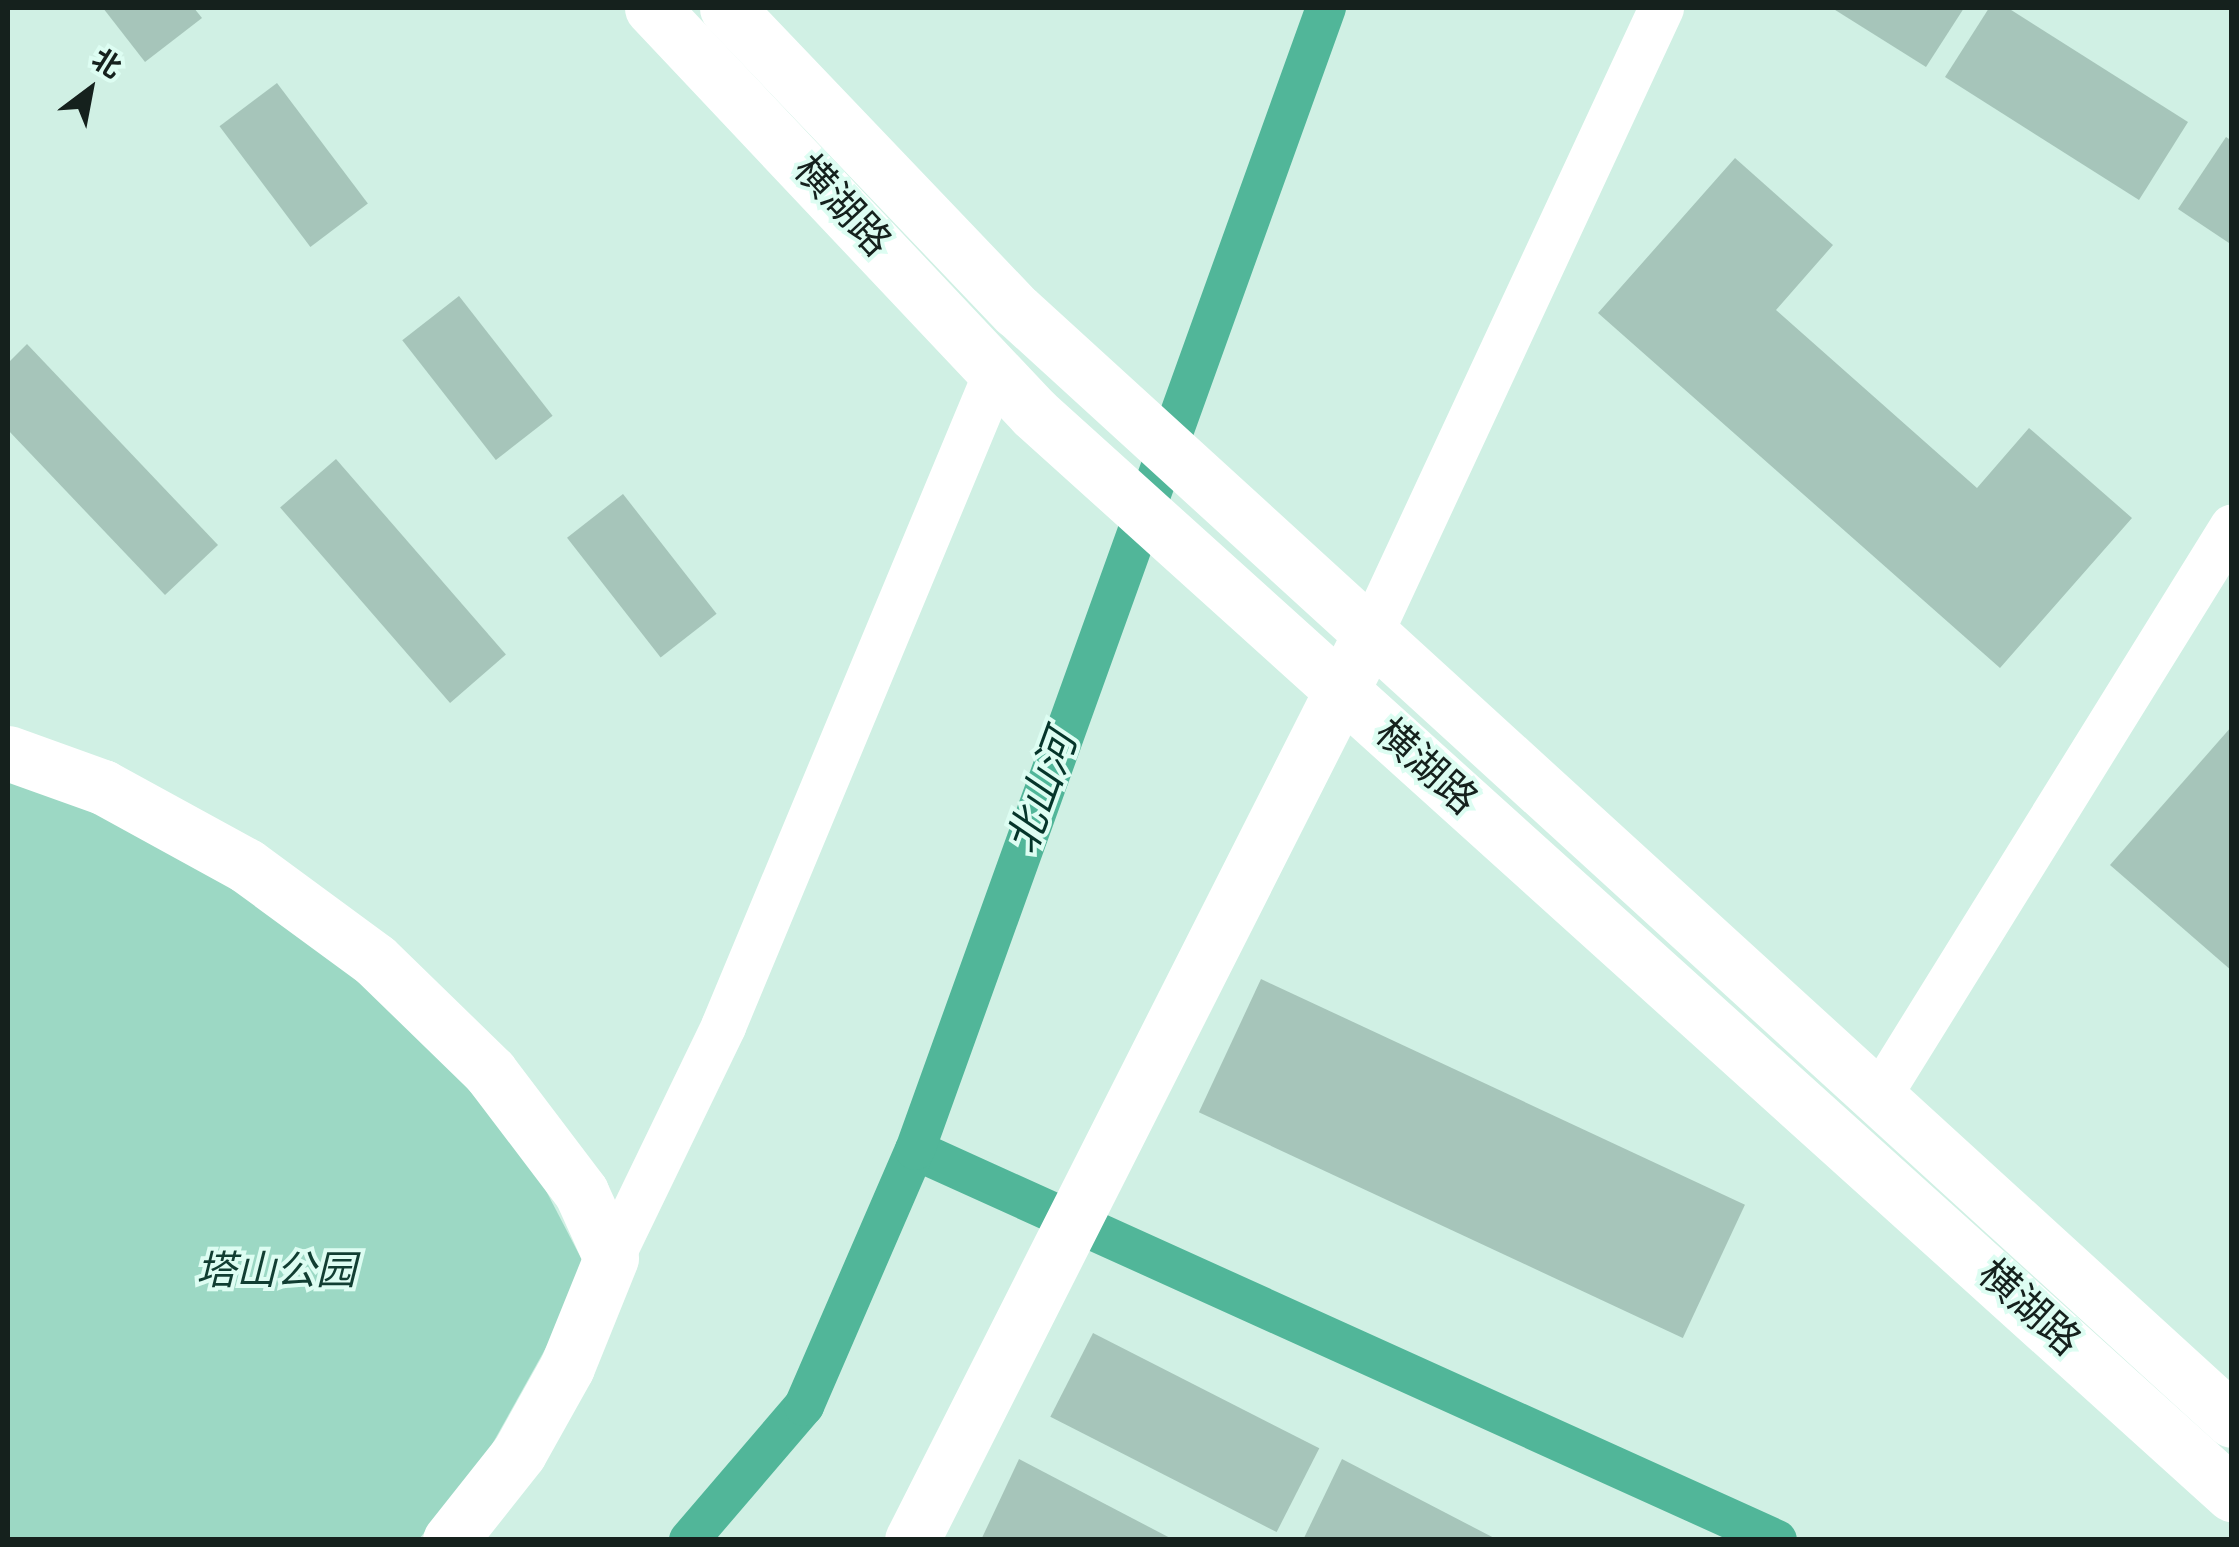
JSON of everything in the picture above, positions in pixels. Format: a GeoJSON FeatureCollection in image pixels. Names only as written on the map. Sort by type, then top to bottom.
{"type":"FeatureCollection","features":[{"type":"Feature","properties":{"kind":"main road","name":"横湖路"},"geometry":{"type":"LineString","coordinates":[[652,8],[1034,413],[2232,1494]]}},
{"type":"Feature","properties":{"kind":"main road","name":"横湖路"},"geometry":{"type":"LineString","coordinates":[[727,8],[1017,311],[1368,638],[2232,1420]]}},
{"type":"Feature","properties":{"kind":"main road"},"geometry":{"type":"LineString","coordinates":[[912,1540],[1109,1147],[1343,695],[1368,638]]}},
{"type":"Feature","properties":{"kind":"main road"},"geometry":{"type":"LineString","coordinates":[[8,753],[104,787],[247,866],[376,960],[490,1072],[581,1192],[611,1258],[568,1368],[520,1452],[450,1540]]}},
{"type":"Feature","properties":{"kind":"street"},"geometry":{"type":"LineString","coordinates":[[1368,638],[1661,8]]}},
{"type":"Feature","properties":{"kind":"street"},"geometry":{"type":"LineString","coordinates":[[611,1258],[723,1026],[996,371]]}},
{"type":"Feature","properties":{"kind":"street"},"geometry":{"type":"LineString","coordinates":[[1876,1100],[2232,526]]}},
{"type":"Feature","properties":{"kind":"green space","name":"塔山公园"},"geometry":{"type":"Polygon","coordinates":[[[8,778],[85,804],[237,887],[374,982],[529,1158],[582,1260],[553,1335],[480,1466],[419,1539],[8,1540],[8,778]]]}},
{"type":"Feature","properties":{"kind":"building"},"geometry":{"type":"Polygon","coordinates":[[[103,8],[194,8],[202,18],[145,62],[103,8]]]}},
{"type":"Feature","properties":{"kind":"building"},"geometry":{"type":"Polygon","coordinates":[[[1832,8],[1964,8],[1926,67],[1832,8]]]}},
{"type":"Feature","properties":{"kind":"building"},"geometry":{"type":"Polygon","coordinates":[[[1989,8],[2008,8],[2188,122],[2139,200],[1945,77],[1989,8]]]}},
{"type":"Feature","properties":{"kind":"building"},"geometry":{"type":"Polygon","coordinates":[[[277,83],[368,204],[310,247],[219,126],[277,83]]]}},
{"type":"Feature","properties":{"kind":"building"},"geometry":{"type":"Polygon","coordinates":[[[2226,137],[2232,141],[2232,245],[2178,209],[2226,137]]]}},
{"type":"Feature","properties":{"kind":"building"},"geometry":{"type":"Polygon","coordinates":[[[1735,158],[1833,245],[1776,310],[1977,488],[2029,428],[2132,518],[2000,668],[1598,313],[1735,158]]]}},
{"type":"Feature","properties":{"kind":"building"},"geometry":{"type":"Polygon","coordinates":[[[459,296],[553,416],[496,460],[402,340],[459,296]]]}},
{"type":"Feature","properties":{"kind":"building"},"geometry":{"type":"Polygon","coordinates":[[[27,344],[218,545],[165,595],[8,430],[8,363],[27,344]]]}},
{"type":"Feature","properties":{"kind":"building"},"geometry":{"type":"Polygon","coordinates":[[[336,459],[506,654],[450,703],[280,508],[336,459]]]}},
{"type":"Feature","properties":{"kind":"building"},"geometry":{"type":"Polygon","coordinates":[[[623,494],[717,614],[661,657],[567,538],[623,494]]]}},
{"type":"Feature","properties":{"kind":"building"},"geometry":{"type":"Polygon","coordinates":[[[2232,726],[2232,971],[2110,865],[2232,726]]]}},
{"type":"Feature","properties":{"kind":"building"},"geometry":{"type":"Polygon","coordinates":[[[1261,979],[1745,1205],[1683,1338],[1199,1112],[1261,979]]]}},
{"type":"Feature","properties":{"kind":"building"},"geometry":{"type":"Polygon","coordinates":[[[1093,1333],[1319,1448],[1277,1532],[1050,1417],[1093,1333]]]}},
{"type":"Feature","properties":{"kind":"building"},"geometry":{"type":"Polygon","coordinates":[[[1019,1459],[1174,1540],[981,1540],[1019,1459]]]}},
{"type":"Feature","properties":{"kind":"building"},"geometry":{"type":"Polygon","coordinates":[[[1342,1459],[1498,1540],[1303,1540],[1342,1459]]]}},
{"type":"Feature","properties":{"kind":"waterway","name":"北山河"},"geometry":{"type":"LineString","coordinates":[[689,1540],[804,1406],[915,1150],[1326,8]]}},
{"type":"Feature","properties":{"kind":"waterway"},"geometry":{"type":"LineString","coordinates":[[915,1150],[1777,1540]]}}]}
